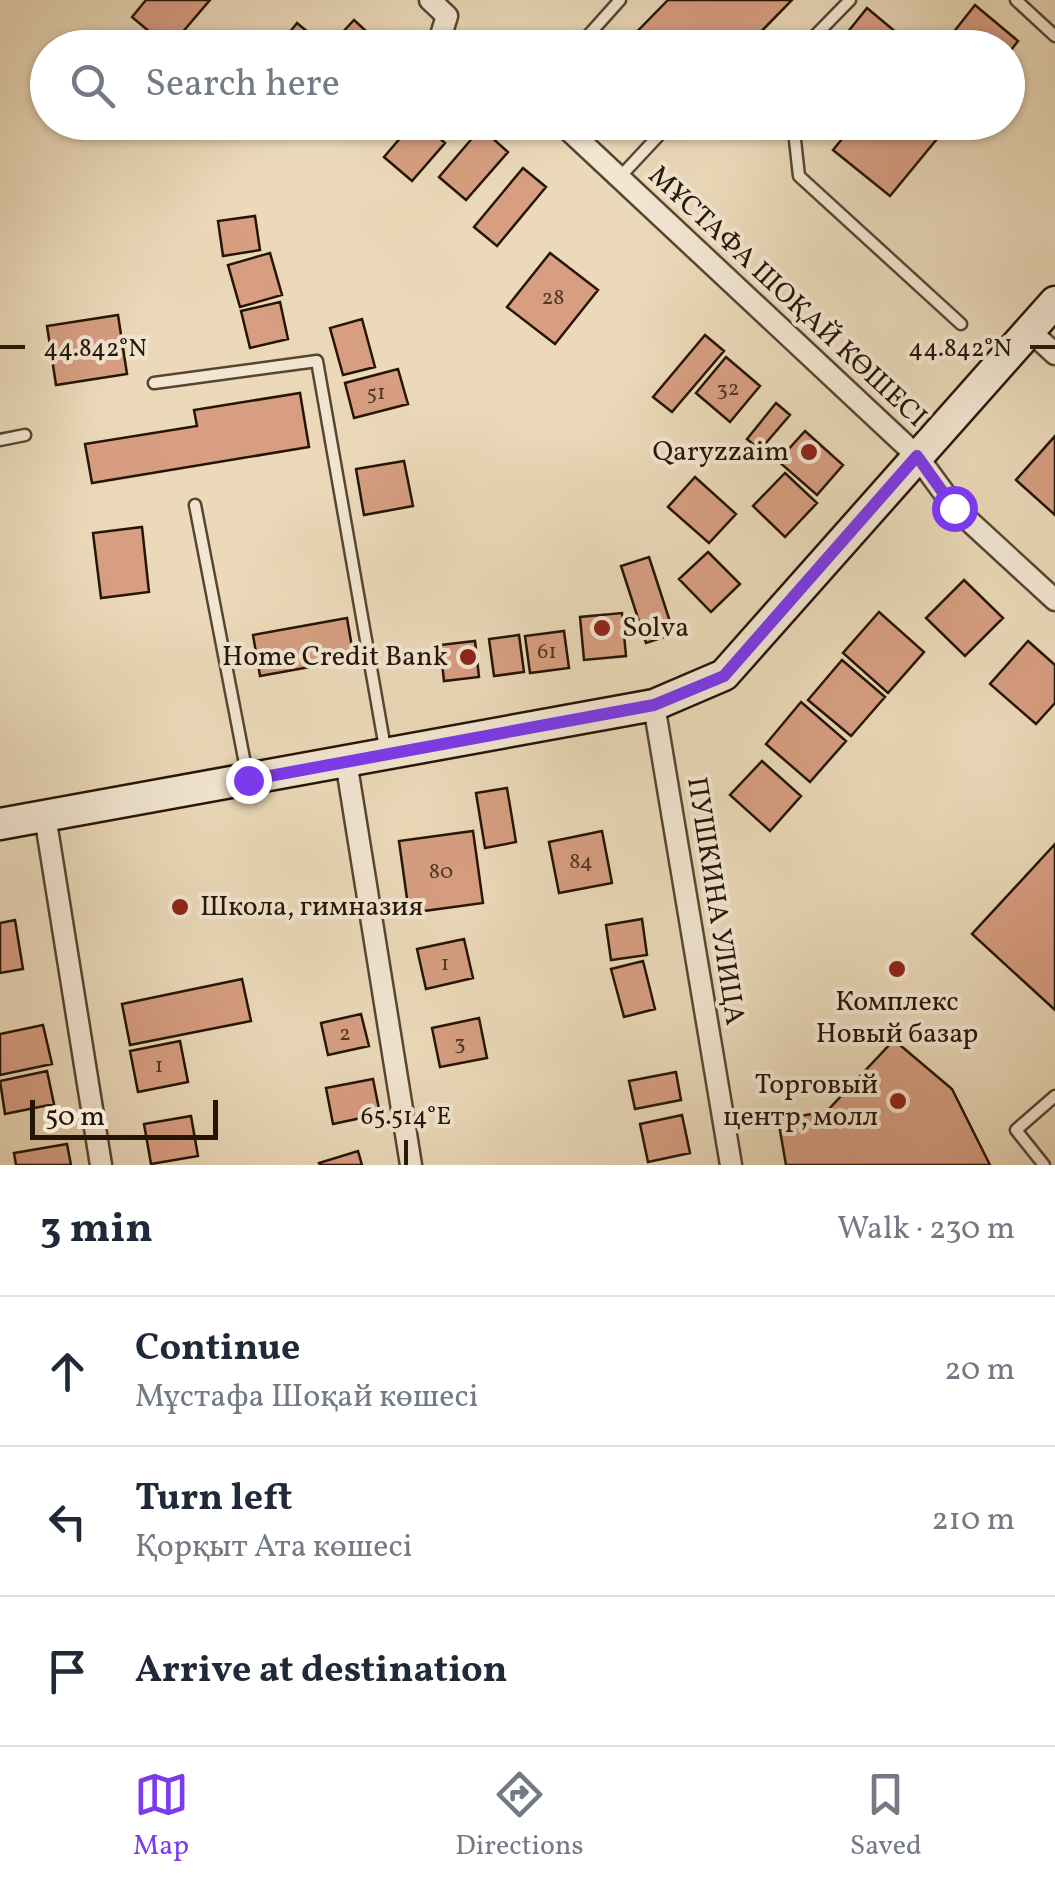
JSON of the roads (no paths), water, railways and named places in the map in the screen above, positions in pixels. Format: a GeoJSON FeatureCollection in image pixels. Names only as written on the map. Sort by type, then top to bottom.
{"type":"FeatureCollection","features":[{"type":"Feature","properties":{"kind":"main road"},"geometry":{"type":"LineString","coordinates":[[0,822],[654,705],[724,676],[1055,302]]}},
{"type":"Feature","properties":{"kind":"street"},"geometry":{"type":"LineString","coordinates":[[430,0],[447,16],[442,30]]}},
{"type":"Feature","properties":{"kind":"street","name":"МҰСТАФА ШОҚАЙ КӨШЕСІ"},"geometry":{"type":"LineString","coordinates":[[579,140],[917,456],[954,508],[1055,600]]}},
{"type":"Feature","properties":{"kind":"street"},"geometry":{"type":"LineString","coordinates":[[1030,332],[1055,354]]}},
{"type":"Feature","properties":{"kind":"street","name":"ПУШКИНА УЛИЦА"},"geometry":{"type":"LineString","coordinates":[[654,705],[730,1165]]}},
{"type":"Feature","properties":{"kind":"street"},"geometry":{"type":"LineString","coordinates":[[346,762],[411,1165]]}},
{"type":"Feature","properties":{"kind":"street"},"geometry":{"type":"LineString","coordinates":[[45,816],[100,1165]]}},
{"type":"Feature","properties":{"kind":"lane"},"geometry":{"type":"LineString","coordinates":[[593,30],[620,0]]}},
{"type":"Feature","properties":{"kind":"lane"},"geometry":{"type":"LineString","coordinates":[[821,30],[850,0]]}},
{"type":"Feature","properties":{"kind":"lane"},"geometry":{"type":"LineString","coordinates":[[1016,0],[1055,36]]}},
{"type":"Feature","properties":{"kind":"lane"},"geometry":{"type":"LineString","coordinates":[[620,178],[655,140]]}},
{"type":"Feature","properties":{"kind":"lane"},"geometry":{"type":"LineString","coordinates":[[795,140],[799,176],[961,324]]}},
{"type":"Feature","properties":{"kind":"lane"},"geometry":{"type":"LineString","coordinates":[[154,382],[317,360],[386,754]]}},
{"type":"Feature","properties":{"kind":"lane"},"geometry":{"type":"LineString","coordinates":[[0,440],[26,435]]}},
{"type":"Feature","properties":{"kind":"lane"},"geometry":{"type":"LineString","coordinates":[[195,505],[248,780]]}},
{"type":"Feature","properties":{"kind":"lane"},"geometry":{"type":"LineString","coordinates":[[1044,1165],[1016,1130],[1055,1096]]}},
{"type":"Feature","properties":{"kind":"place","name":"Qaryzzaim"},"geometry":{"type":"Point","coordinates":[809,452]}},
{"type":"Feature","properties":{"kind":"place","name":"Solva"},"geometry":{"type":"Point","coordinates":[602,628]}},
{"type":"Feature","properties":{"kind":"place","name":"Home Credit Bank"},"geometry":{"type":"Point","coordinates":[468,657]}},
{"type":"Feature","properties":{"kind":"place","name":"Школа, гимназия"},"geometry":{"type":"Point","coordinates":[180,907]}},
{"type":"Feature","properties":{"kind":"place","name":"Комплекс Новый базар"},"geometry":{"type":"Point","coordinates":[897,969]}},
{"type":"Feature","properties":{"kind":"place","name":"Торговый центр, молл"},"geometry":{"type":"Point","coordinates":[898,1101]}}]}
